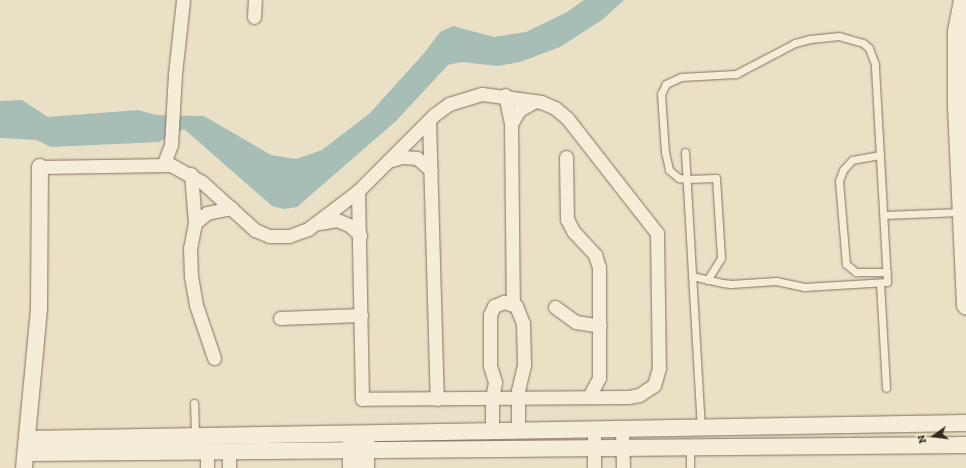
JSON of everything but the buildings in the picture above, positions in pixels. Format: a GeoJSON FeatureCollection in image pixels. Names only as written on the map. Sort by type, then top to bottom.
{"type":"FeatureCollection","features":[{"type":"Feature","properties":{"kind":"main road"},"geometry":{"type":"LineString","coordinates":[[963,0],[957,32],[956,106],[963,212],[966,305]]}},
{"type":"Feature","properties":{"kind":"street"},"geometry":{"type":"LineString","coordinates":[[164,163],[172,145],[175,74],[183,0]]}},
{"type":"Feature","properties":{"kind":"street"},"geometry":{"type":"LineString","coordinates":[[254,17],[255,0]]}},
{"type":"Feature","properties":{"kind":"street"},"geometry":{"type":"LineString","coordinates":[[308,229],[358,192],[442,108],[469,96],[482,94],[505,95],[535,101],[555,108],[567,118],[657,233],[658,375],[654,385],[645,392],[634,396],[614,397],[362,399],[358,192]]}},
{"type":"Feature","properties":{"kind":"street"},"geometry":{"type":"LineString","coordinates":[[505,95],[511,124],[513,304],[520,311],[523,323],[523,370],[518,398],[518,430]]}},
{"type":"Feature","properties":{"kind":"street"},"geometry":{"type":"LineString","coordinates":[[511,124],[519,110],[535,101]]}},
{"type":"Feature","properties":{"kind":"street"},"geometry":{"type":"LineString","coordinates":[[429,120],[436,399]]}},
{"type":"Feature","properties":{"kind":"street"},"geometry":{"type":"LineString","coordinates":[[388,161],[402,157],[417,158],[431,170]]}},
{"type":"Feature","properties":{"kind":"street"},"geometry":{"type":"LineString","coordinates":[[566,157],[567,218],[597,261],[600,326],[600,378],[589,397]]}},
{"type":"Feature","properties":{"kind":"street"},"geometry":{"type":"LineString","coordinates":[[26,453],[39,308],[40,167],[164,163],[191,174],[262,234],[289,236],[324,222],[337,220],[349,225],[360,235]]}},
{"type":"Feature","properties":{"kind":"street"},"geometry":{"type":"LineString","coordinates":[[191,174],[195,223],[190,248],[191,276],[196,304],[214,358]]}},
{"type":"Feature","properties":{"kind":"street"},"geometry":{"type":"LineString","coordinates":[[195,223],[207,213],[231,208]]}},
{"type":"Feature","properties":{"kind":"street"},"geometry":{"type":"LineString","coordinates":[[492,430],[492,398],[495,382],[490,366],[490,315],[494,306],[498,304],[513,304]]}},
{"type":"Feature","properties":{"kind":"street"},"geometry":{"type":"LineString","coordinates":[[555,307],[576,322],[600,326]]}},
{"type":"Feature","properties":{"kind":"street"},"geometry":{"type":"LineString","coordinates":[[280,318],[361,315]]}},
{"type":"Feature","properties":{"kind":"street"},"geometry":{"type":"LineString","coordinates":[[600,378],[614,397]]}},
{"type":"Feature","properties":{"kind":"street"},"geometry":{"type":"LineString","coordinates":[[26,453],[195,435],[966,423]]}},
{"type":"Feature","properties":{"kind":"street"},"geometry":{"type":"LineString","coordinates":[[594,428],[594,468]]}},
{"type":"Feature","properties":{"kind":"street"},"geometry":{"type":"LineString","coordinates":[[622,428],[623,468]]}},
{"type":"Feature","properties":{"kind":"street"},"geometry":{"type":"LineString","coordinates":[[359,433],[359,450],[366,468]]}},
{"type":"Feature","properties":{"kind":"street"},"geometry":{"type":"LineString","coordinates":[[26,453],[966,445]]}},
{"type":"Feature","properties":{"kind":"street"},"geometry":{"type":"LineString","coordinates":[[351,468],[359,450]]}},
{"type":"Feature","properties":{"kind":"street"},"geometry":{"type":"LineString","coordinates":[[207,451],[207,468]]}},
{"type":"Feature","properties":{"kind":"street"},"geometry":{"type":"LineString","coordinates":[[229,451],[229,468]]}},
{"type":"Feature","properties":{"kind":"lane"},"geometry":{"type":"LineString","coordinates":[[692,276],[707,280],[731,284],[784,281],[804,287],[887,282],[873,55],[869,48],[853,38],[824,37],[795,43],[736,74],[681,78],[666,84],[661,94],[666,163],[674,174],[687,179],[716,178],[721,258],[716,270],[707,280]]}},
{"type":"Feature","properties":{"kind":"lane"},"geometry":{"type":"LineString","coordinates":[[685,152],[701,427]]}},
{"type":"Feature","properties":{"kind":"lane"},"geometry":{"type":"LineString","coordinates":[[880,155],[852,160],[843,170],[840,181],[846,264],[856,272],[887,272]]}},
{"type":"Feature","properties":{"kind":"lane"},"geometry":{"type":"LineString","coordinates":[[884,215],[963,212]]}},
{"type":"Feature","properties":{"kind":"lane"},"geometry":{"type":"LineString","coordinates":[[880,283],[886,388]]}},
{"type":"Feature","properties":{"kind":"lane"},"geometry":{"type":"LineString","coordinates":[[194,403],[195,435]]}},
{"type":"Feature","properties":{"kind":"lane"},"geometry":{"type":"LineString","coordinates":[[690,447],[690,468]]}},
{"type":"Feature","properties":{"kind":"water"},"geometry":{"type":"Polygon","coordinates":[[[584,0],[624,0],[602,20],[560,47],[520,62],[498,66],[461,62],[448,65],[396,121],[297,207],[284,209],[272,206],[184,129],[159,142],[51,147],[36,140],[0,138],[0,101],[22,100],[48,117],[138,110],[156,115],[204,116],[271,155],[296,159],[322,150],[370,113],[425,52],[440,32],[453,26],[494,37],[526,32],[567,12],[584,0]]]}}]}
